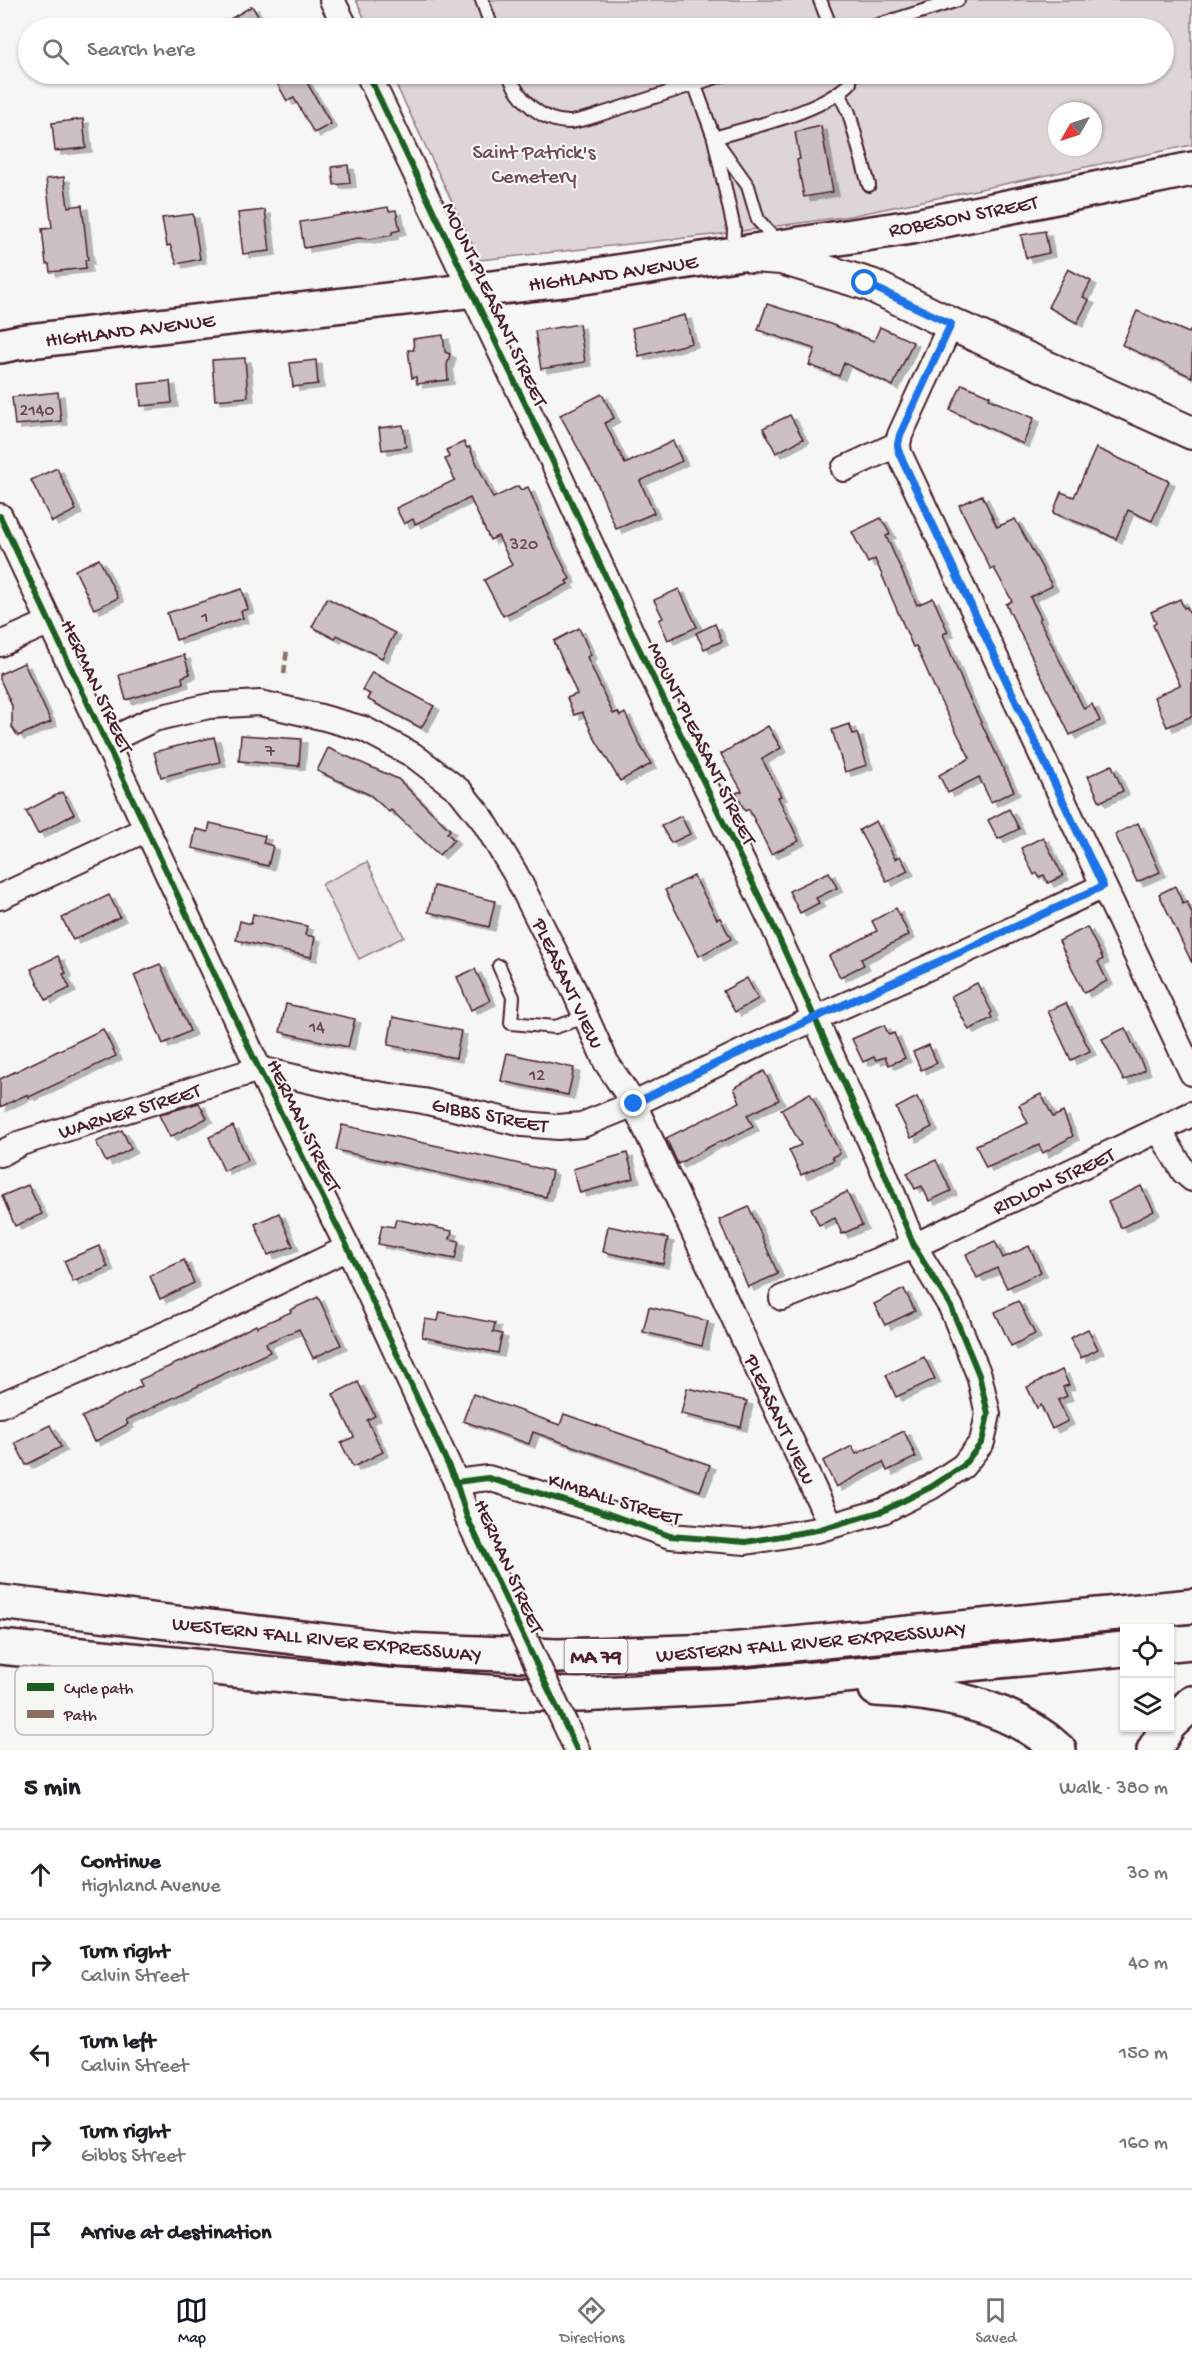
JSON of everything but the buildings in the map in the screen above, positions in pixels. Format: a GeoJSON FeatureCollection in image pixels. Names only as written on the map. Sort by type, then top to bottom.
{"type":"FeatureCollection","features":[{"type":"Feature","properties":{"kind":"main road","name":"ROBESON STREET"},"geometry":{"type":"LineString","coordinates":[[733,254],[911,227],[1192,169]]}},
{"type":"Feature","properties":{"kind":"main road","name":"HIGHLAND AVENUE"},"geometry":{"type":"LineString","coordinates":[[0,346],[572,279],[733,254]]}},
{"type":"Feature","properties":{"kind":"main road","name":"WESTERN FALL RIVER EXPRESSWAY"},"geometry":{"type":"LineString","coordinates":[[0,1602],[402,1650],[558,1656],[639,1656],[719,1651],[1192,1606]]}},
{"type":"Feature","properties":{"kind":"main road"},"geometry":{"type":"LineString","coordinates":[[1174,1644],[1192,1642]]}},
{"type":"Feature","properties":{"kind":"main road","name":"WESTERN FALL RIVER EXPRESSWAY"},"geometry":{"type":"LineString","coordinates":[[0,1647],[194,1666]]}},
{"type":"Feature","properties":{"kind":"main road","name":"WESTERN FALL RIVER EXPRESSWAY"},"geometry":{"type":"LineString","coordinates":[[213,1668],[377,1684],[502,1693],[592,1694],[730,1687],[1120,1649]]}},
{"type":"Feature","properties":{"kind":"main road"},"geometry":{"type":"LineString","coordinates":[[730,1687],[869,1689],[939,1695],[999,1713],[1035,1733],[1059,1750]]}},
{"type":"Feature","properties":{"kind":"main road"},"geometry":{"type":"LineString","coordinates":[[1174,1720],[1192,1703]]}},
{"type":"Feature","properties":{"kind":"main road"},"geometry":{"type":"LineString","coordinates":[[1154,1750],[1165,1732]]}},
{"type":"Feature","properties":{"kind":"street"},"geometry":{"type":"LineString","coordinates":[[333,0],[341,18]]}},
{"type":"Feature","properties":{"kind":"street","name":"MOUNT PLEASANT STREET"},"geometry":{"type":"LineString","coordinates":[[373,84],[553,462],[634,638],[772,923],[884,1172],[914,1246],[951,1307],[979,1375],[988,1414],[984,1434]]}},
{"type":"Feature","properties":{"kind":"street","name":"HIGHLAND AVENUE"},"geometry":{"type":"LineString","coordinates":[[733,254],[781,258],[872,285],[951,324],[1192,433]]}},
{"type":"Feature","properties":{"kind":"street"},"geometry":{"type":"LineString","coordinates":[[844,469],[898,444],[951,324]]}},
{"type":"Feature","properties":{"kind":"street"},"geometry":{"type":"LineString","coordinates":[[898,444],[907,471],[1192,1073]]}},
{"type":"Feature","properties":{"kind":"street","name":"HERMAN STREET"},"geometry":{"type":"LineString","coordinates":[[0,516],[259,1070],[348,1248],[456,1482],[467,1517],[577,1750]]}},
{"type":"Feature","properties":{"kind":"street"},"geometry":{"type":"LineString","coordinates":[[0,644],[50,622]]}},
{"type":"Feature","properties":{"kind":"street","name":"PLEASANT VIEW"},"geometry":{"type":"LineString","coordinates":[[106,742],[154,719],[209,706],[260,703],[363,729],[413,755],[460,791],[483,820],[515,873],[606,1062],[634,1104],[831,1526]]}},
{"type":"Feature","properties":{"kind":"street"},"geometry":{"type":"LineString","coordinates":[[0,897],[147,829]]}},
{"type":"Feature","properties":{"kind":"street","name":"GIBBS STREET"},"geometry":{"type":"LineString","coordinates":[[259,1070],[345,1089],[423,1101],[523,1124],[582,1125],[634,1104],[1103,886]]}},
{"type":"Feature","properties":{"kind":"street","name":"WARNER STREET"},"geometry":{"type":"LineString","coordinates":[[0,1154],[21,1143],[259,1070]]}},
{"type":"Feature","properties":{"kind":"street","name":"RIDLON STREET"},"geometry":{"type":"LineString","coordinates":[[782,1298],[914,1246],[1192,1114]]}},
{"type":"Feature","properties":{"kind":"street"},"geometry":{"type":"LineString","coordinates":[[1160,1130],[1184,1172],[1192,1179]]}},
{"type":"Feature","properties":{"kind":"street"},"geometry":{"type":"LineString","coordinates":[[0,1405],[209,1315],[348,1248]]}},
{"type":"Feature","properties":{"kind":"street","name":"KIMBALL STREET"},"geometry":{"type":"LineString","coordinates":[[456,1482],[489,1478],[599,1511],[670,1536],[746,1542],[831,1526],[883,1511],[931,1487],[963,1466],[982,1442],[984,1434]]}},
{"type":"Feature","properties":{"kind":"lane"},"geometry":{"type":"LineString","coordinates":[[482,0],[488,18]]}},
{"type":"Feature","properties":{"kind":"lane"},"geometry":{"type":"LineString","coordinates":[[820,0],[827,18]]}},
{"type":"Feature","properties":{"kind":"lane"},"geometry":{"type":"LineString","coordinates":[[900,18],[958,0]]}},
{"type":"Feature","properties":{"kind":"lane"},"geometry":{"type":"LineString","coordinates":[[512,84],[527,104],[550,118],[569,122],[589,118],[691,84]]}},
{"type":"Feature","properties":{"kind":"lane"},"geometry":{"type":"LineString","coordinates":[[694,84],[714,138],[734,229],[733,254]]}},
{"type":"Feature","properties":{"kind":"lane"},"geometry":{"type":"LineString","coordinates":[[714,138],[806,109],[839,93],[849,84]]}},
{"type":"Feature","properties":{"kind":"lane"},"geometry":{"type":"LineString","coordinates":[[839,93],[849,113],[869,185]]}},
{"type":"Feature","properties":{"kind":"lane"},"geometry":{"type":"LineString","coordinates":[[714,138],[748,186],[758,220],[783,247]]}},
{"type":"Feature","properties":{"kind":"lane"},"geometry":{"type":"LineString","coordinates":[[499,966],[513,997],[511,1023],[555,1027],[586,1017]]}},
{"type":"Feature","properties":{"kind":"green space","name":"Saint Patrick's Cemetery"},"geometry":{"type":"Polygon","coordinates":[[[356,0],[1192,0],[1192,145],[850,216],[713,235],[480,260],[396,84],[1174,84],[1174,18],[364,18],[356,0]]]}},
{"type":"Feature","properties":{"kind":"green space"},"geometry":{"type":"Polygon","coordinates":[[[367,862],[404,937],[359,959],[322,884],[367,862]]]}},
{"type":"Feature","properties":{"kind":"marked path"},"geometry":{"type":"LineString","coordinates":[[284,674],[287,649]]}},
{"type":"Feature","properties":{"kind":"cycle path"},"geometry":{"type":"LineString","coordinates":[[373,84],[553,462],[634,638],[772,923],[884,1172],[914,1246],[951,1307],[979,1375],[988,1414],[982,1442],[963,1466],[931,1487],[883,1511],[817,1530],[746,1542],[670,1536],[609,1514],[488,1478],[456,1482]]}},
{"type":"Feature","properties":{"kind":"cycle path"},"geometry":{"type":"LineString","coordinates":[[0,516],[259,1069],[348,1248],[456,1482],[467,1517],[577,1750]]}},
{"type":"Feature","properties":{"kind":"route"},"geometry":{"type":"LineString","coordinates":[[634,1104],[765,1041],[1103,886],[899,453],[900,435],[951,324],[865,283]]}}]}
